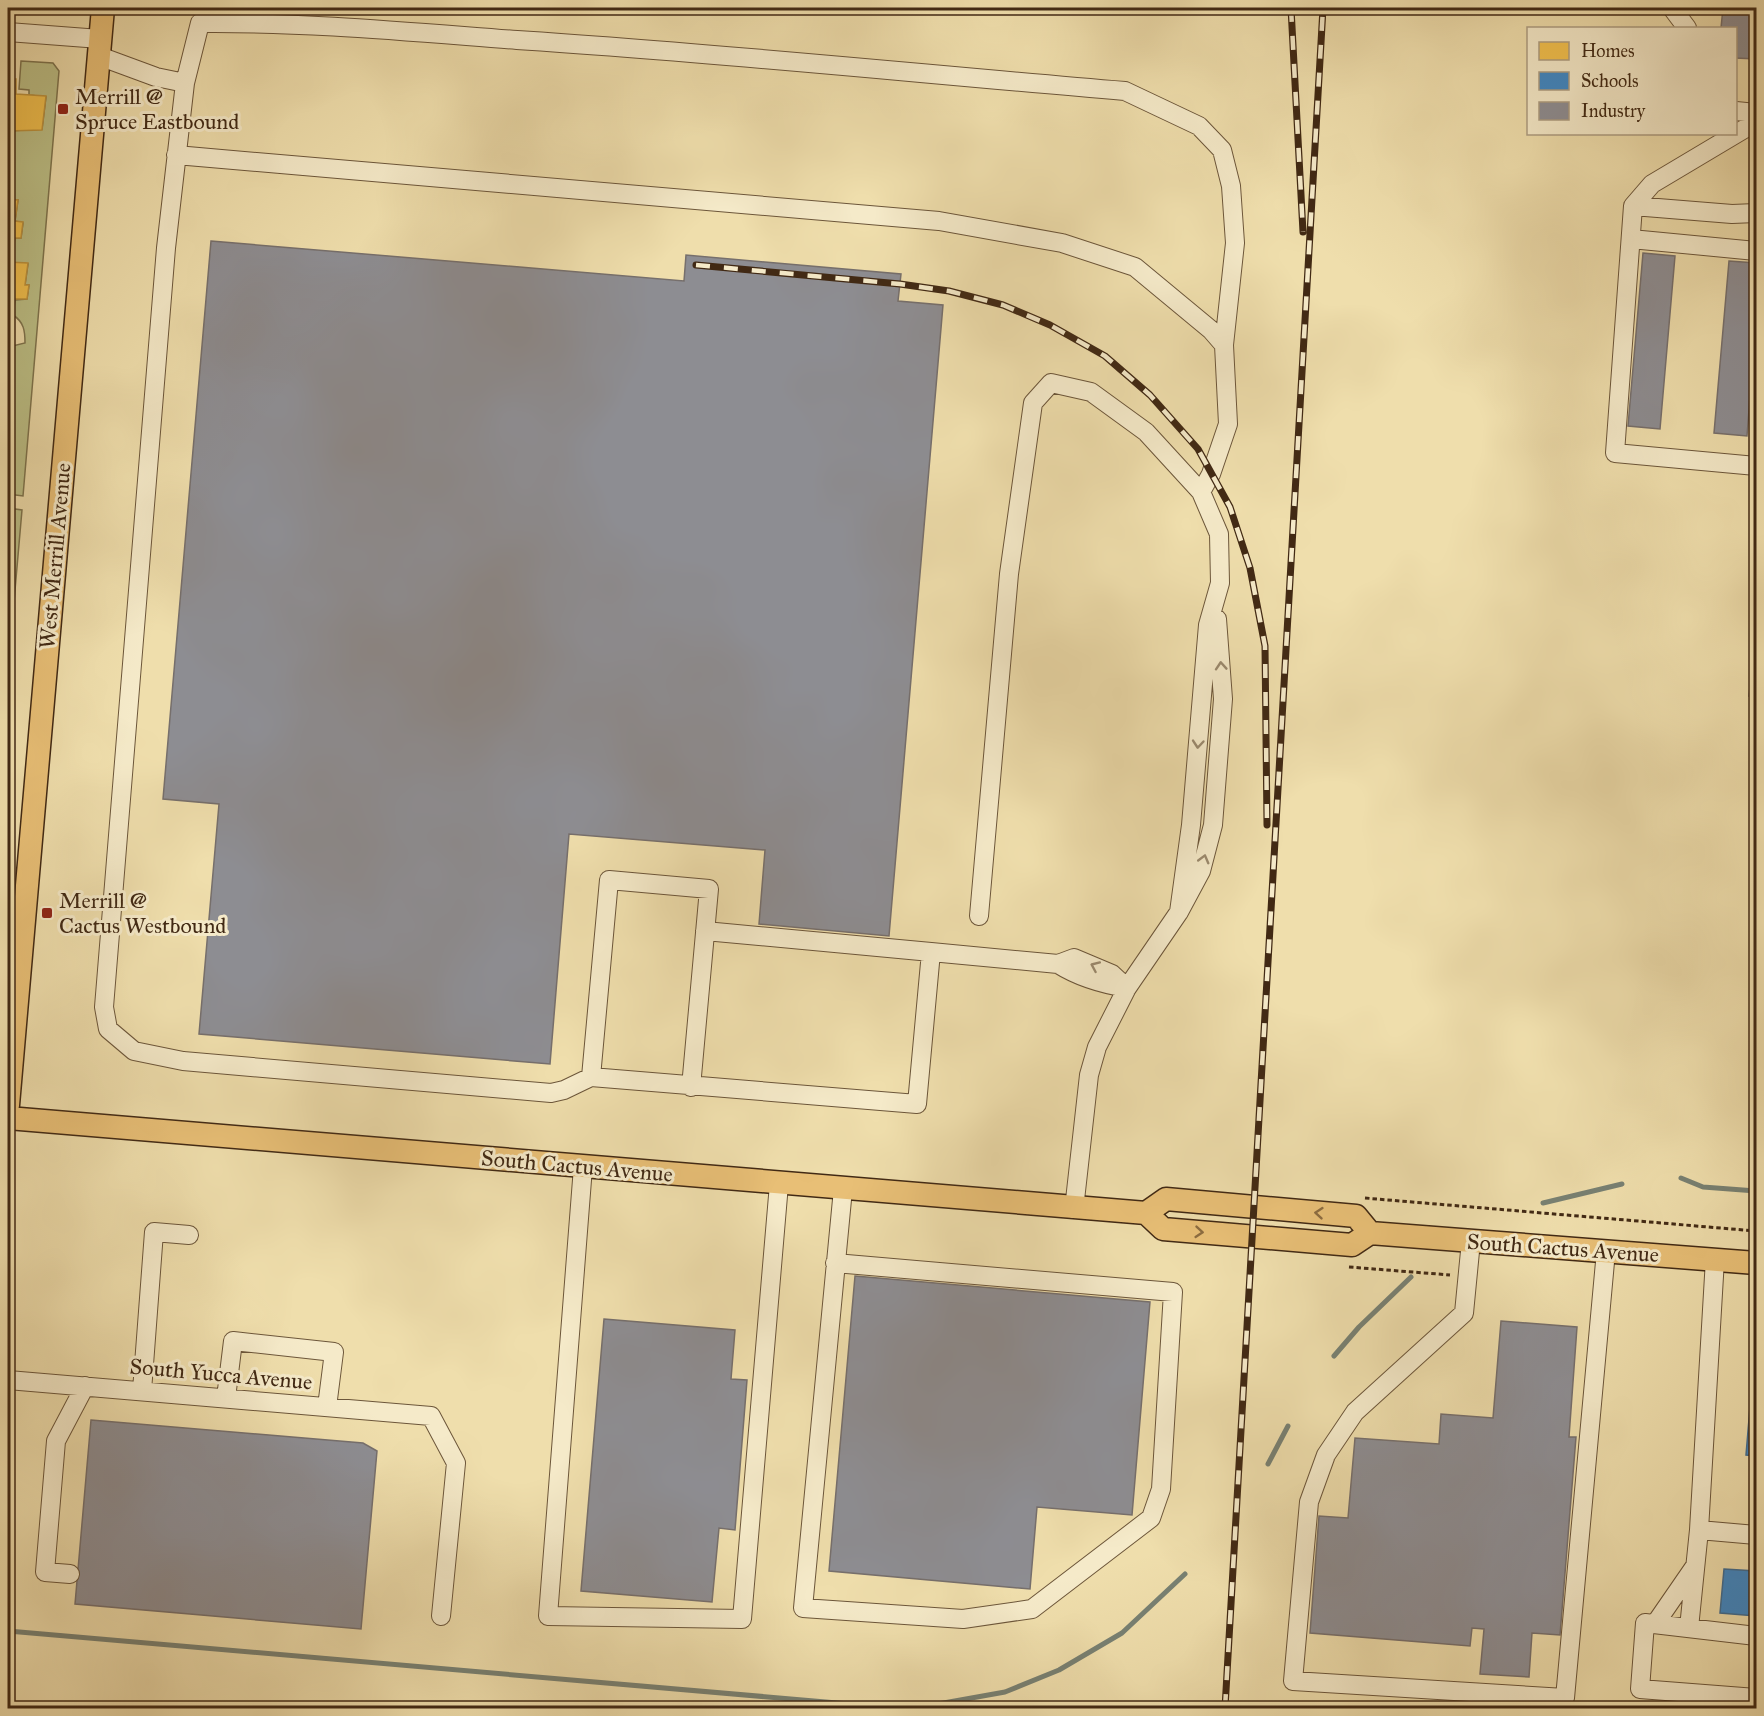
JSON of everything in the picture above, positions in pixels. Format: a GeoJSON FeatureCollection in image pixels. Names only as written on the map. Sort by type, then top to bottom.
{"type":"FeatureCollection","features":[{"type":"Feature","properties":{"kind":"main road","name":"West Merrill Avenue"},"geometry":{"type":"LineString","coordinates":[[8,1105],[102,8]]}},
{"type":"Feature","properties":{"kind":"main road","name":"South Cactus Avenue"},"geometry":{"type":"LineString","coordinates":[[8,1118],[1146,1214],[1163,1229],[1352,1245],[1370,1233],[1756,1263]]}},
{"type":"Feature","properties":{"kind":"street"},"geometry":{"type":"LineString","coordinates":[[1672,8],[1686,27]]}},
{"type":"Feature","properties":{"kind":"street"},"geometry":{"type":"LineString","coordinates":[[931,952],[917,1104],[591,1077],[551,1093],[183,1061],[134,1051],[108,1029],[105,995],[165,260],[185,83],[200,23],[336,26],[626,46],[1125,91],[1199,126],[1222,150],[1231,186],[1235,243],[1224,345],[1228,424],[1211,474],[1201,492]]}},
{"type":"Feature","properties":{"kind":"street"},"geometry":{"type":"LineString","coordinates":[[8,32],[99,48],[156,77],[185,83]]}},
{"type":"Feature","properties":{"kind":"street"},"geometry":{"type":"LineString","coordinates":[[1737,111],[1756,113]]}},
{"type":"Feature","properties":{"kind":"street"},"geometry":{"type":"LineString","coordinates":[[1737,133],[1756,122]]}},
{"type":"Feature","properties":{"kind":"street"},"geometry":{"type":"LineString","coordinates":[[1734,135],[1652,184],[1633,206],[1615,453],[1756,466]]}},
{"type":"Feature","properties":{"kind":"street"},"geometry":{"type":"LineString","coordinates":[[176,155],[950,223],[1062,243],[1135,267],[1211,330],[1224,345]]}},
{"type":"Feature","properties":{"kind":"street"},"geometry":{"type":"LineString","coordinates":[[1633,206],[1732,214],[1756,213]]}},
{"type":"Feature","properties":{"kind":"street"},"geometry":{"type":"LineString","coordinates":[[1631,239],[1756,251]]}},
{"type":"Feature","properties":{"kind":"street"},"geometry":{"type":"LineString","coordinates":[[979,916],[1009,574],[1034,403],[1051,383],[1091,392],[1146,432],[1201,492],[1219,534],[1220,583],[1208,625],[1191,825],[1179,912],[1127,988],[1097,1047],[1089,1075],[1074,1209]]}},
{"type":"Feature","properties":{"kind":"street"},"geometry":{"type":"LineString","coordinates":[[591,1077],[609,880],[709,889],[691,1087]]}},
{"type":"Feature","properties":{"kind":"street"},"geometry":{"type":"LineString","coordinates":[[705,931],[1058,964],[1074,958],[1112,974],[1127,988]]}},
{"type":"Feature","properties":{"kind":"street"},"geometry":{"type":"LineString","coordinates":[[583,1167],[548,1616],[742,1619],[779,1184]]}},
{"type":"Feature","properties":{"kind":"street"},"geometry":{"type":"LineString","coordinates":[[835,1263],[1173,1292],[1161,1489],[1151,1518],[1032,1609],[963,1619],[803,1608],[835,1263],[843,1189]]}},
{"type":"Feature","properties":{"kind":"street"},"geometry":{"type":"LineString","coordinates":[[142,1391],[154,1232],[189,1235]]}},
{"type":"Feature","properties":{"kind":"street"},"geometry":{"type":"LineString","coordinates":[[1471,1241],[1464,1313],[1355,1412],[1326,1455],[1309,1502],[1293,1681],[1565,1698],[1606,1251]]}},
{"type":"Feature","properties":{"kind":"street"},"geometry":{"type":"LineString","coordinates":[[1689,1628],[1699,1530],[1714,1259]]}},
{"type":"Feature","properties":{"kind":"street"},"geometry":{"type":"LineString","coordinates":[[226,1398],[233,1341],[334,1352],[327,1407]]}},
{"type":"Feature","properties":{"kind":"street","name":"South Yucca Avenue"},"geometry":{"type":"LineString","coordinates":[[8,1380],[431,1416],[456,1463],[441,1616]]}},
{"type":"Feature","properties":{"kind":"street"},"geometry":{"type":"LineString","coordinates":[[70,1574],[45,1572],[56,1441],[84,1386]]}},
{"type":"Feature","properties":{"kind":"street"},"geometry":{"type":"LineString","coordinates":[[1699,1530],[1756,1535]]}},
{"type":"Feature","properties":{"kind":"street"},"geometry":{"type":"LineString","coordinates":[[1655,1624],[1696,1565]]}},
{"type":"Feature","properties":{"kind":"street"},"geometry":{"type":"LineString","coordinates":[[1756,1636],[1645,1623],[1640,1689],[1756,1698]]}},
{"type":"Feature","properties":{"kind":"path"},"geometry":{"type":"LineString","coordinates":[[1363,1197],[1756,1231]]}},
{"type":"Feature","properties":{"kind":"path"},"geometry":{"type":"LineString","coordinates":[[1345,1266],[1450,1275],[1449,1286],[1466,1288]]}},
{"type":"Feature","properties":{"kind":"green space"},"geometry":{"type":"Polygon","coordinates":[[[21,61],[53,63],[59,71],[23,496],[8,494],[8,491],[12,491],[13,477],[8,476],[8,347],[25,343],[23,327],[13,315],[15,300],[27,299],[29,285],[25,285],[28,264],[8,262],[15,238],[21,238],[23,223],[15,221],[18,200],[8,199],[8,131],[42,129],[46,97],[29,95],[29,90],[19,89],[21,61]]]}},
{"type":"Feature","properties":{"kind":"green space"},"geometry":{"type":"Polygon","coordinates":[[[8,508],[22,510],[8,670],[8,508]]]}},
{"type":"Feature","properties":{"kind":"building: Homes"},"geometry":{"type":"Polygon","coordinates":[[[8,79],[16,79],[16,94],[46,96],[42,130],[8,131],[8,79]]]}},
{"type":"Feature","properties":{"kind":"building: Homes"},"geometry":{"type":"Polygon","coordinates":[[[8,199],[18,200],[15,221],[23,222],[21,238],[15,238],[12,256],[8,256],[8,199]]]}},
{"type":"Feature","properties":{"kind":"building: Homes"},"geometry":{"type":"Polygon","coordinates":[[[8,262],[28,263],[25,285],[29,285],[27,299],[11,299],[9,318],[8,262]]]}},
{"type":"Feature","properties":{"kind":"building: Schools"},"geometry":{"type":"Polygon","coordinates":[[[1753,1371],[1756,1371],[1756,1456],[1746,1455],[1753,1371]]]}},
{"type":"Feature","properties":{"kind":"building: Schools"},"geometry":{"type":"Polygon","coordinates":[[[1724,1569],[1756,1571],[1756,1616],[1720,1613],[1724,1569]]]}},
{"type":"Feature","properties":{"kind":"building: Industry"},"geometry":{"type":"Polygon","coordinates":[[[1723,8],[1756,8],[1756,59],[1737,58],[1737,27],[1721,27],[1723,8]]]}},
{"type":"Feature","properties":{"kind":"building: Industry"},"geometry":{"type":"Polygon","coordinates":[[[211,241],[684,281],[686,255],[901,274],[898,301],[943,305],[889,936],[759,924],[765,850],[569,834],[550,1064],[199,1034],[219,804],[163,799],[211,241]]]}},
{"type":"Feature","properties":{"kind":"building: Industry"},"geometry":{"type":"Polygon","coordinates":[[[1643,253],[1675,256],[1660,429],[1628,426],[1643,253]]]}},
{"type":"Feature","properties":{"kind":"building: Industry"},"geometry":{"type":"Polygon","coordinates":[[[1729,261],[1756,263],[1756,317],[1747,436],[1714,433],[1729,261]]]}},
{"type":"Feature","properties":{"kind":"building: Industry"},"geometry":{"type":"Polygon","coordinates":[[[1752,668],[1756,669],[1756,697],[1749,696],[1752,668]]]}},
{"type":"Feature","properties":{"kind":"building: Industry"},"geometry":{"type":"Polygon","coordinates":[[[855,1276],[1150,1302],[1132,1515],[1037,1507],[1030,1589],[829,1571],[855,1276]]]}},
{"type":"Feature","properties":{"kind":"building: Industry"},"geometry":{"type":"Polygon","coordinates":[[[604,1319],[735,1330],[731,1379],[747,1380],[735,1530],[719,1528],[712,1602],[581,1591],[604,1319]]]}},
{"type":"Feature","properties":{"kind":"building: Industry"},"geometry":{"type":"Polygon","coordinates":[[[1501,1321],[1577,1327],[1569,1437],[1576,1437],[1560,1635],[1532,1633],[1529,1677],[1480,1674],[1484,1629],[1472,1628],[1470,1646],[1310,1633],[1319,1516],[1348,1518],[1355,1438],[1439,1444],[1441,1414],[1493,1418],[1501,1321]]]}},
{"type":"Feature","properties":{"kind":"building: Industry"},"geometry":{"type":"Polygon","coordinates":[[[91,1420],[363,1443],[377,1451],[361,1629],[75,1604],[91,1420]]]}},
{"type":"Feature","properties":{"kind":"waterway"},"geometry":{"type":"LineString","coordinates":[[1681,1178],[1703,1187],[1756,1191]]}},
{"type":"Feature","properties":{"kind":"waterway"},"geometry":{"type":"LineString","coordinates":[[1543,1203],[1622,1184]]}},
{"type":"Feature","properties":{"kind":"waterway"},"geometry":{"type":"LineString","coordinates":[[1334,1356],[1359,1327],[1411,1277]]}},
{"type":"Feature","properties":{"kind":"waterway"},"geometry":{"type":"LineString","coordinates":[[1268,1464],[1288,1426]]}},
{"type":"Feature","properties":{"kind":"waterway"},"geometry":{"type":"LineString","coordinates":[[8,1631],[872,1706],[938,1704],[1005,1692],[1059,1670],[1122,1633],[1185,1574]]}},
{"type":"Feature","properties":{"kind":"railway"},"geometry":{"type":"LineString","coordinates":[[1291,8],[1303,232]]}},
{"type":"Feature","properties":{"kind":"railway"},"geometry":{"type":"LineString","coordinates":[[1225,1708],[1323,8]]}},
{"type":"Feature","properties":{"kind":"railway"},"geometry":{"type":"LineString","coordinates":[[696,265],[900,284],[949,291],[1003,305],[1050,325],[1105,356],[1150,395],[1198,449],[1230,507],[1250,568],[1265,646],[1267,825]]}},
{"type":"Feature","properties":{"kind":"place","name":"Merrill @ Spruce Eastbound"},"geometry":{"type":"Point","coordinates":[63,109]}},
{"type":"Feature","properties":{"kind":"place","name":"Merrill @ Cactus Westbound"},"geometry":{"type":"Point","coordinates":[47,913]}}]}
